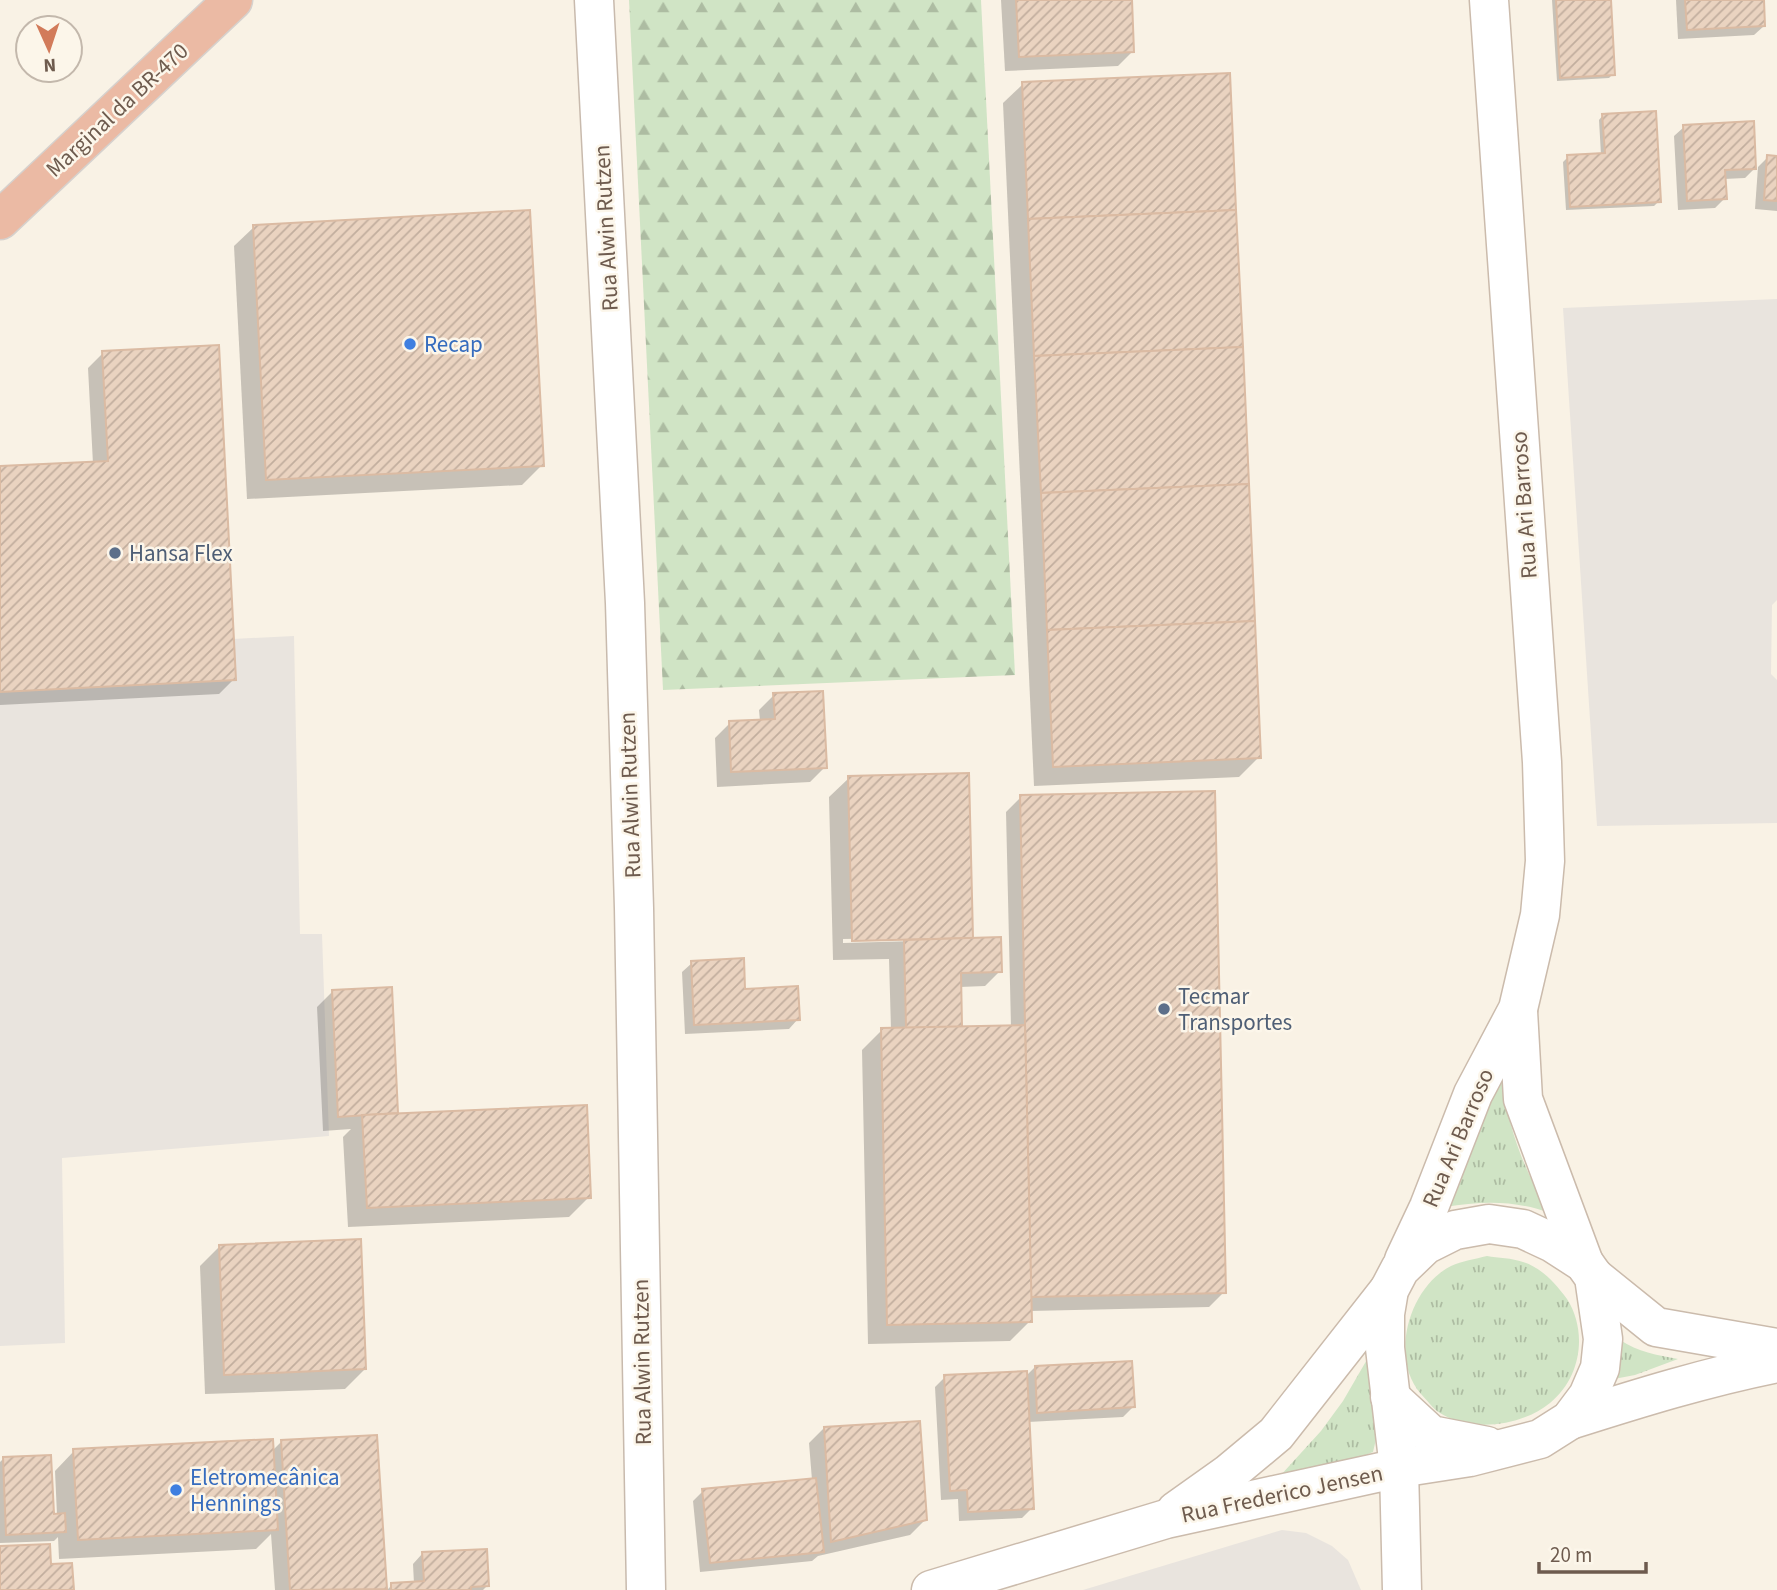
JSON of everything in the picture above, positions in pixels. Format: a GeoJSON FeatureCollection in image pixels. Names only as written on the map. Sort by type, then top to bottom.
{"type":"FeatureCollection","features":[{"type":"Feature","properties":{"kind":"highway","name":"Marginal da BR-470"},"geometry":{"type":"LineString","coordinates":[[0,220],[233,0]]}},
{"type":"Feature","properties":{"kind":"street","name":"Rua Alwin Rutzen"},"geometry":{"type":"LineString","coordinates":[[593,0],[625,630],[634,908],[646,1590]]}},
{"type":"Feature","properties":{"kind":"street","name":"Rua Ari Barroso"},"geometry":{"type":"LineString","coordinates":[[1394,1280],[1429,1207],[1473,1094],[1518,1009],[1539,915],[1545,860],[1545,825],[1489,0]]}},
{"type":"Feature","properties":{"kind":"street","name":"Rua Ari Barroso"},"geometry":{"type":"LineString","coordinates":[[1518,1009],[1523,1099],[1589,1270]]}},
{"type":"Feature","properties":{"kind":"street"},"geometry":{"type":"LineString","coordinates":[[1402,1590],[1399,1468],[1385,1348],[1385,1314],[1394,1280],[1424,1245],[1455,1230],[1489,1224],[1523,1229],[1553,1243],[1656,1327],[1777,1348]]}},
{"type":"Feature","properties":{"kind":"street"},"geometry":{"type":"LineString","coordinates":[[1570,1420],[1588,1396],[1600,1368],[1604,1339],[1589,1270]]}},
{"type":"Feature","properties":{"kind":"street","name":"Rua Frederico Jensen"},"geometry":{"type":"LineString","coordinates":[[1166,1519],[1228,1474],[1276,1434],[1394,1280]]}},
{"type":"Feature","properties":{"kind":"street"},"geometry":{"type":"LineString","coordinates":[[1390,1397],[1431,1435],[1505,1450],[1540,1439],[1570,1420],[1740,1370],[1777,1363]]}},
{"type":"Feature","properties":{"kind":"street","name":"Rua Frederico Jensen"},"geometry":{"type":"LineString","coordinates":[[931,1590],[1166,1519],[1399,1468],[1505,1450]]}},
{"type":"Feature","properties":{"kind":"shaded area"},"geometry":{"type":"Polygon","coordinates":[[[1777,299],[1777,600],[1772,605],[1771,674],[1777,680],[1777,823],[1597,826],[1563,308],[1777,299]]]}},
{"type":"Feature","properties":{"kind":"shaded area"},"geometry":{"type":"Polygon","coordinates":[[[294,636],[300,934],[322,934],[329,1136],[62,1158],[65,1343],[0,1346],[0,692],[235,680],[233,639],[294,636]]]}},
{"type":"Feature","properties":{"kind":"shaded area"},"geometry":{"type":"Polygon","coordinates":[[[1282,1530],[1306,1533],[1332,1546],[1348,1560],[1361,1590],[1083,1590],[1282,1530]]]}},
{"type":"Feature","properties":{"kind":"green space"},"geometry":{"type":"Polygon","coordinates":[[[629,0],[981,0],[1015,675],[663,690],[629,0]]]}},
{"type":"Feature","properties":{"kind":"green space"},"geometry":{"type":"Polygon","coordinates":[[[1501,1077],[1518,1147],[1550,1213],[1498,1203],[1445,1207],[1501,1077]]]}},
{"type":"Feature","properties":{"kind":"green space"},"geometry":{"type":"Polygon","coordinates":[[[1487,1256],[1523,1262],[1548,1277],[1567,1299],[1574,1312],[1579,1340],[1575,1368],[1569,1381],[1550,1403],[1539,1411],[1511,1422],[1481,1425],[1452,1419],[1432,1407],[1411,1379],[1406,1362],[1405,1343],[1415,1306],[1436,1276],[1455,1264],[1487,1256]]]}},
{"type":"Feature","properties":{"kind":"green space"},"geometry":{"type":"Polygon","coordinates":[[[1620,1340],[1641,1350],[1678,1359],[1635,1375],[1614,1379],[1620,1340]]]}},
{"type":"Feature","properties":{"kind":"green space"},"geometry":{"type":"Polygon","coordinates":[[[1372,1351],[1377,1435],[1373,1452],[1355,1459],[1280,1476],[1321,1431],[1343,1401],[1372,1351]]]}},
{"type":"Feature","properties":{"kind":"building"},"geometry":{"type":"Polygon","coordinates":[[[1016,0],[1132,0],[1134,52],[1019,57],[1016,0]]]}},
{"type":"Feature","properties":{"kind":"building"},"geometry":{"type":"Polygon","coordinates":[[[1556,0],[1611,0],[1615,75],[1560,78],[1556,0]]]}},
{"type":"Feature","properties":{"kind":"building"},"geometry":{"type":"Polygon","coordinates":[[[1685,0],[1764,0],[1765,26],[1687,30],[1685,0]]]}},
{"type":"Feature","properties":{"kind":"building"},"geometry":{"type":"Polygon","coordinates":[[[1230,73],[1236,210],[1028,219],[1022,82],[1230,73]]]}},
{"type":"Feature","properties":{"kind":"building"},"geometry":{"type":"Polygon","coordinates":[[[1656,111],[1661,202],[1570,207],[1567,155],[1605,153],[1602,114],[1656,111]]]}},
{"type":"Feature","properties":{"kind":"building"},"geometry":{"type":"Polygon","coordinates":[[[1754,121],[1756,169],[1725,170],[1727,199],[1687,201],[1683,125],[1754,121]]]}},
{"type":"Feature","properties":{"kind":"building"},"geometry":{"type":"Polygon","coordinates":[[[1767,155],[1777,156],[1777,201],[1764,200],[1767,155]]]}},
{"type":"Feature","properties":{"kind":"building"},"geometry":{"type":"Polygon","coordinates":[[[530,210],[544,466],[266,480],[253,225],[530,210]]]}},
{"type":"Feature","properties":{"kind":"building"},"geometry":{"type":"Polygon","coordinates":[[[1236,210],[1243,347],[1034,356],[1028,219],[1236,210]]]}},
{"type":"Feature","properties":{"kind":"building","name":"Hansa Flex"},"geometry":{"type":"Polygon","coordinates":[[[219,345],[236,680],[0,692],[0,466],[108,461],[102,351],[219,345]]]}},
{"type":"Feature","properties":{"kind":"building"},"geometry":{"type":"Polygon","coordinates":[[[1243,347],[1249,484],[1041,493],[1034,356],[1243,347]]]}},
{"type":"Feature","properties":{"kind":"building"},"geometry":{"type":"Polygon","coordinates":[[[1249,484],[1255,621],[1047,630],[1041,493],[1249,484]]]}},
{"type":"Feature","properties":{"kind":"building"},"geometry":{"type":"Polygon","coordinates":[[[1255,621],[1261,758],[1053,767],[1047,630],[1255,621]]]}},
{"type":"Feature","properties":{"kind":"building"},"geometry":{"type":"Polygon","coordinates":[[[823,691],[827,768],[731,772],[729,721],[775,719],[773,693],[823,691]]]}},
{"type":"Feature","properties":{"kind":"building"},"geometry":{"type":"Polygon","coordinates":[[[969,773],[973,938],[852,941],[848,776],[969,773]]]}},
{"type":"Feature","properties":{"kind":"building"},"geometry":{"type":"Polygon","coordinates":[[[1215,791],[1226,1293],[1031,1297],[1020,795],[1215,791]]]}},
{"type":"Feature","properties":{"kind":"building"},"geometry":{"type":"Polygon","coordinates":[[[1001,937],[1002,972],[961,973],[962,1027],[906,1028],[904,940],[1001,937]]]}},
{"type":"Feature","properties":{"kind":"building"},"geometry":{"type":"Polygon","coordinates":[[[744,958],[745,989],[798,986],[800,1020],[694,1025],[691,961],[744,958]]]}},
{"type":"Feature","properties":{"kind":"building"},"geometry":{"type":"Polygon","coordinates":[[[392,987],[398,1113],[338,1117],[332,990],[392,987]]]}},
{"type":"Feature","properties":{"kind":"building"},"geometry":{"type":"Polygon","coordinates":[[[1025,1025],[1032,1322],[887,1325],[881,1028],[1025,1025]]]}},
{"type":"Feature","properties":{"kind":"building"},"geometry":{"type":"Polygon","coordinates":[[[587,1105],[591,1198],[367,1208],[362,1115],[587,1105]]]}},
{"type":"Feature","properties":{"kind":"building"},"geometry":{"type":"Polygon","coordinates":[[[361,1239],[366,1369],[224,1375],[219,1245],[361,1239]]]}},
{"type":"Feature","properties":{"kind":"building"},"geometry":{"type":"Polygon","coordinates":[[[1132,1361],[1135,1407],[1037,1413],[1035,1366],[1132,1361]]]}},
{"type":"Feature","properties":{"kind":"building"},"geometry":{"type":"Polygon","coordinates":[[[1027,1371],[1034,1509],[968,1512],[967,1490],[950,1491],[944,1375],[1027,1371]]]}},
{"type":"Feature","properties":{"kind":"building"},"geometry":{"type":"Polygon","coordinates":[[[920,1421],[927,1520],[831,1542],[824,1427],[920,1421]]]}},
{"type":"Feature","properties":{"kind":"building"},"geometry":{"type":"Polygon","coordinates":[[[377,1435],[387,1589],[290,1590],[281,1440],[377,1435]]]}},
{"type":"Feature","properties":{"kind":"building","name":"Eletromecânica Hennings"},"geometry":{"type":"Polygon","coordinates":[[[273,1439],[278,1530],[78,1540],[73,1449],[273,1439]]]}},
{"type":"Feature","properties":{"kind":"building"},"geometry":{"type":"Polygon","coordinates":[[[51,1455],[54,1514],[65,1513],[66,1532],[6,1535],[3,1457],[51,1455]]]}},
{"type":"Feature","properties":{"kind":"building"},"geometry":{"type":"Polygon","coordinates":[[[816,1478],[824,1552],[710,1563],[702,1489],[816,1478]]]}},
{"type":"Feature","properties":{"kind":"building"},"geometry":{"type":"Polygon","coordinates":[[[50,1544],[51,1564],[72,1563],[74,1590],[0,1590],[0,1546],[50,1544]]]}},
{"type":"Feature","properties":{"kind":"building"},"geometry":{"type":"Polygon","coordinates":[[[487,1549],[489,1586],[471,1587],[471,1590],[391,1590],[391,1583],[424,1581],[422,1552],[487,1549]]]}},
{"type":"Feature","properties":{"kind":"place","name":"Recap"},"geometry":{"type":"Point","coordinates":[410,344]}},
{"type":"Feature","properties":{"kind":"place","name":"Hansa Flex"},"geometry":{"type":"Point","coordinates":[115,553]}},
{"type":"Feature","properties":{"kind":"place","name":"Tecmar Transportes"},"geometry":{"type":"Point","coordinates":[1164,1009]}},
{"type":"Feature","properties":{"kind":"place","name":"Eletromecânica Hennings"},"geometry":{"type":"Point","coordinates":[176,1490]}}]}
